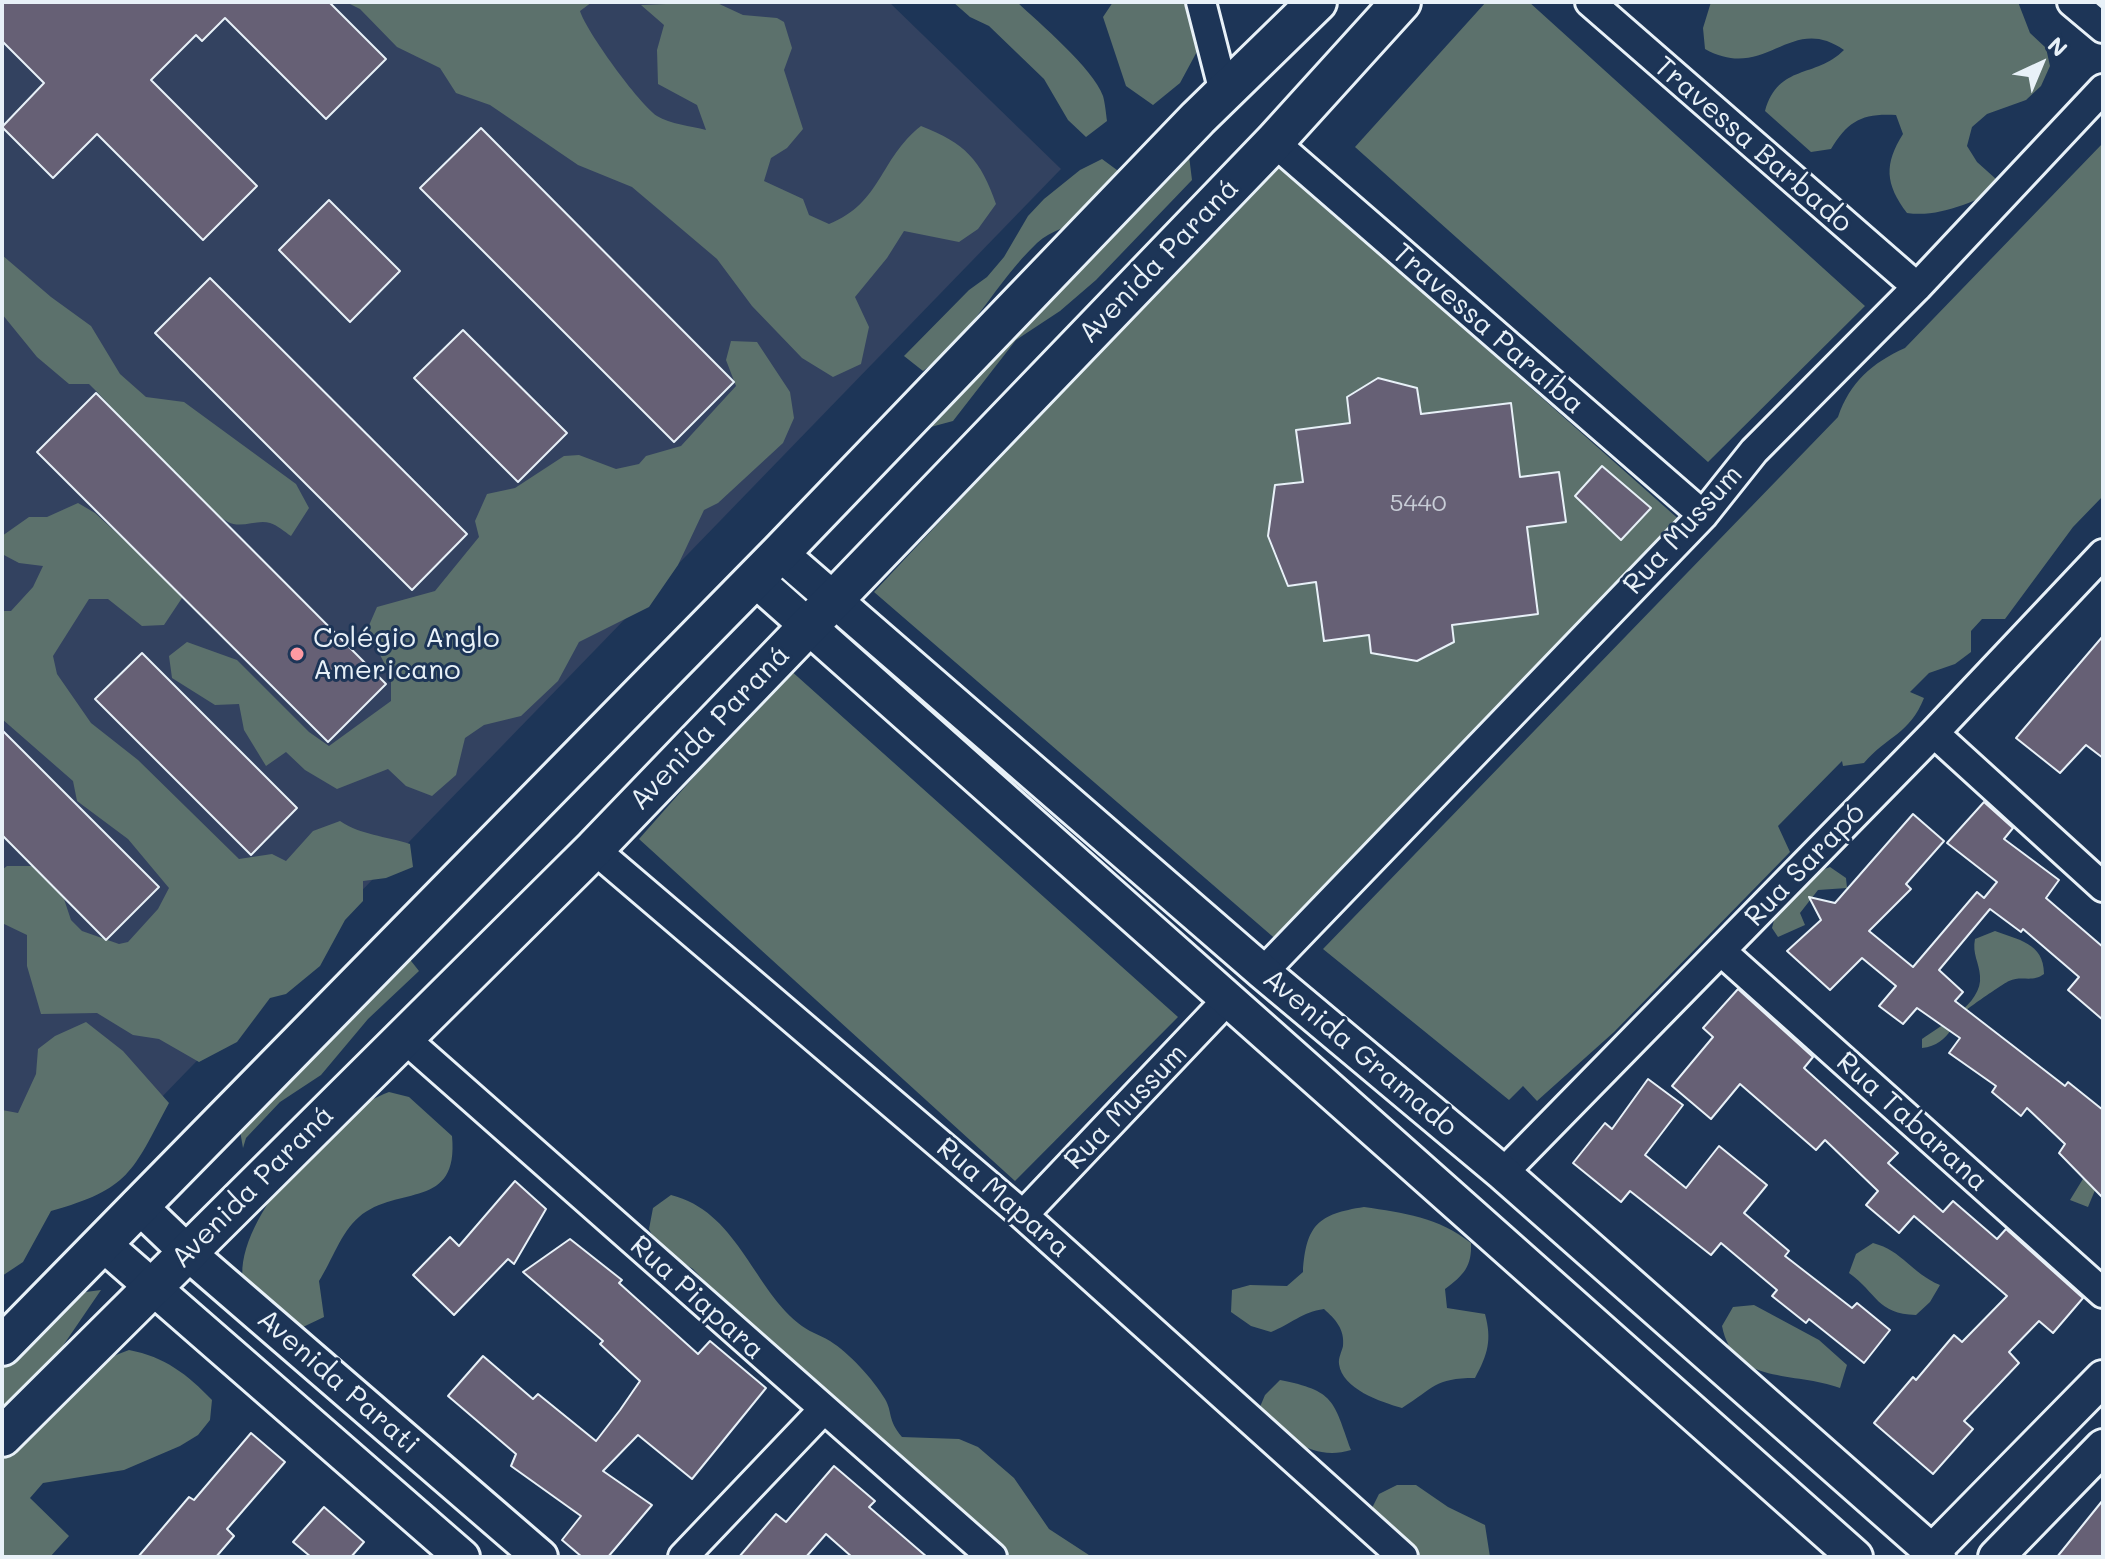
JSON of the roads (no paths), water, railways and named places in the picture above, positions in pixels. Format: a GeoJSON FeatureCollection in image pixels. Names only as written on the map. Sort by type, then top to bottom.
{"type":"FeatureCollection","features":[{"type":"Feature","properties":{"kind":"main road"},"geometry":{"type":"LineString","coordinates":[[2,1346],[768,566],[1198,118],[1225,96],[1317,2]]}},
{"type":"Feature","properties":{"kind":"main road","name":"Avenida Paraná"},"geometry":{"type":"LineString","coordinates":[[2,1437],[594,849],[1274,142],[1401,2]]}},
{"type":"Feature","properties":{"kind":"street"},"geometry":{"type":"LineString","coordinates":[[1201,2],[1225,96]]}},
{"type":"Feature","properties":{"kind":"street","name":"Travessa Barbado"},"geometry":{"type":"LineString","coordinates":[[1590,2],[1917,287]]}},
{"type":"Feature","properties":{"kind":"street"},"geometry":{"type":"LineString","coordinates":[[2072,2],[2103,28]]}},
{"type":"Feature","properties":{"kind":"street","name":"Rua Mussum"},"geometry":{"type":"LineString","coordinates":[[1263,972],[1703,515],[1754,451],[1917,287],[2103,89]]}},
{"type":"Feature","properties":{"kind":"street","name":"Travessa Paraíba"},"geometry":{"type":"LineString","coordinates":[[1274,142],[1703,515]]}},
{"type":"Feature","properties":{"kind":"street","name":"Rua Sarapó"},"geometry":{"type":"LineString","coordinates":[[1503,1173],[1934,733],[2103,554]]}},
{"type":"Feature","properties":{"kind":"street","name":"Avenida Gramado"},"geometry":{"type":"LineString","coordinates":[[768,566],[1503,1173],[1932,1555]]}},
{"type":"Feature","properties":{"kind":"street","name":"Avenida Gramado"},"geometry":{"type":"LineString","coordinates":[[820,611],[1229,998],[1855,1557]]}},
{"type":"Feature","properties":{"kind":"street"},"geometry":{"type":"LineString","coordinates":[[1934,733],[2103,887]]}},
{"type":"Feature","properties":{"kind":"street","name":"Rua Mapara"},"geometry":{"type":"LineString","coordinates":[[594,849],[1023,1215],[1403,1557]]}},
{"type":"Feature","properties":{"kind":"street","name":"Rua Tabarana"},"geometry":{"type":"LineString","coordinates":[[1721,951],[2103,1293]]}},
{"type":"Feature","properties":{"kind":"street","name":"Rua Mussum"},"geometry":{"type":"LineString","coordinates":[[1023,1215],[1229,998]]}},
{"type":"Feature","properties":{"kind":"street","name":"Rua Piapara"},"geometry":{"type":"LineString","coordinates":[[403,1037],[992,1557]]}},
{"type":"Feature","properties":{"kind":"street","name":"Avenida Parati"},"geometry":{"type":"LineString","coordinates":[[138,1205],[188,1253],[540,1557]]}},
{"type":"Feature","properties":{"kind":"street","name":"Avenida Parati"},"geometry":{"type":"LineString","coordinates":[[102,1243],[462,1557]]}},
{"type":"Feature","properties":{"kind":"street"},"geometry":{"type":"LineString","coordinates":[[1932,1555],[2103,1378]]}},
{"type":"Feature","properties":{"kind":"street"},"geometry":{"type":"LineString","coordinates":[[683,1557],[823,1410]]}},
{"type":"Feature","properties":{"kind":"street"},"geometry":{"type":"LineString","coordinates":[[1996,1557],[2103,1447]]}},
{"type":"Feature","properties":{"kind":"place","name":"Colégio Anglo Americano"},"geometry":{"type":"Point","coordinates":[297,654]}}]}
